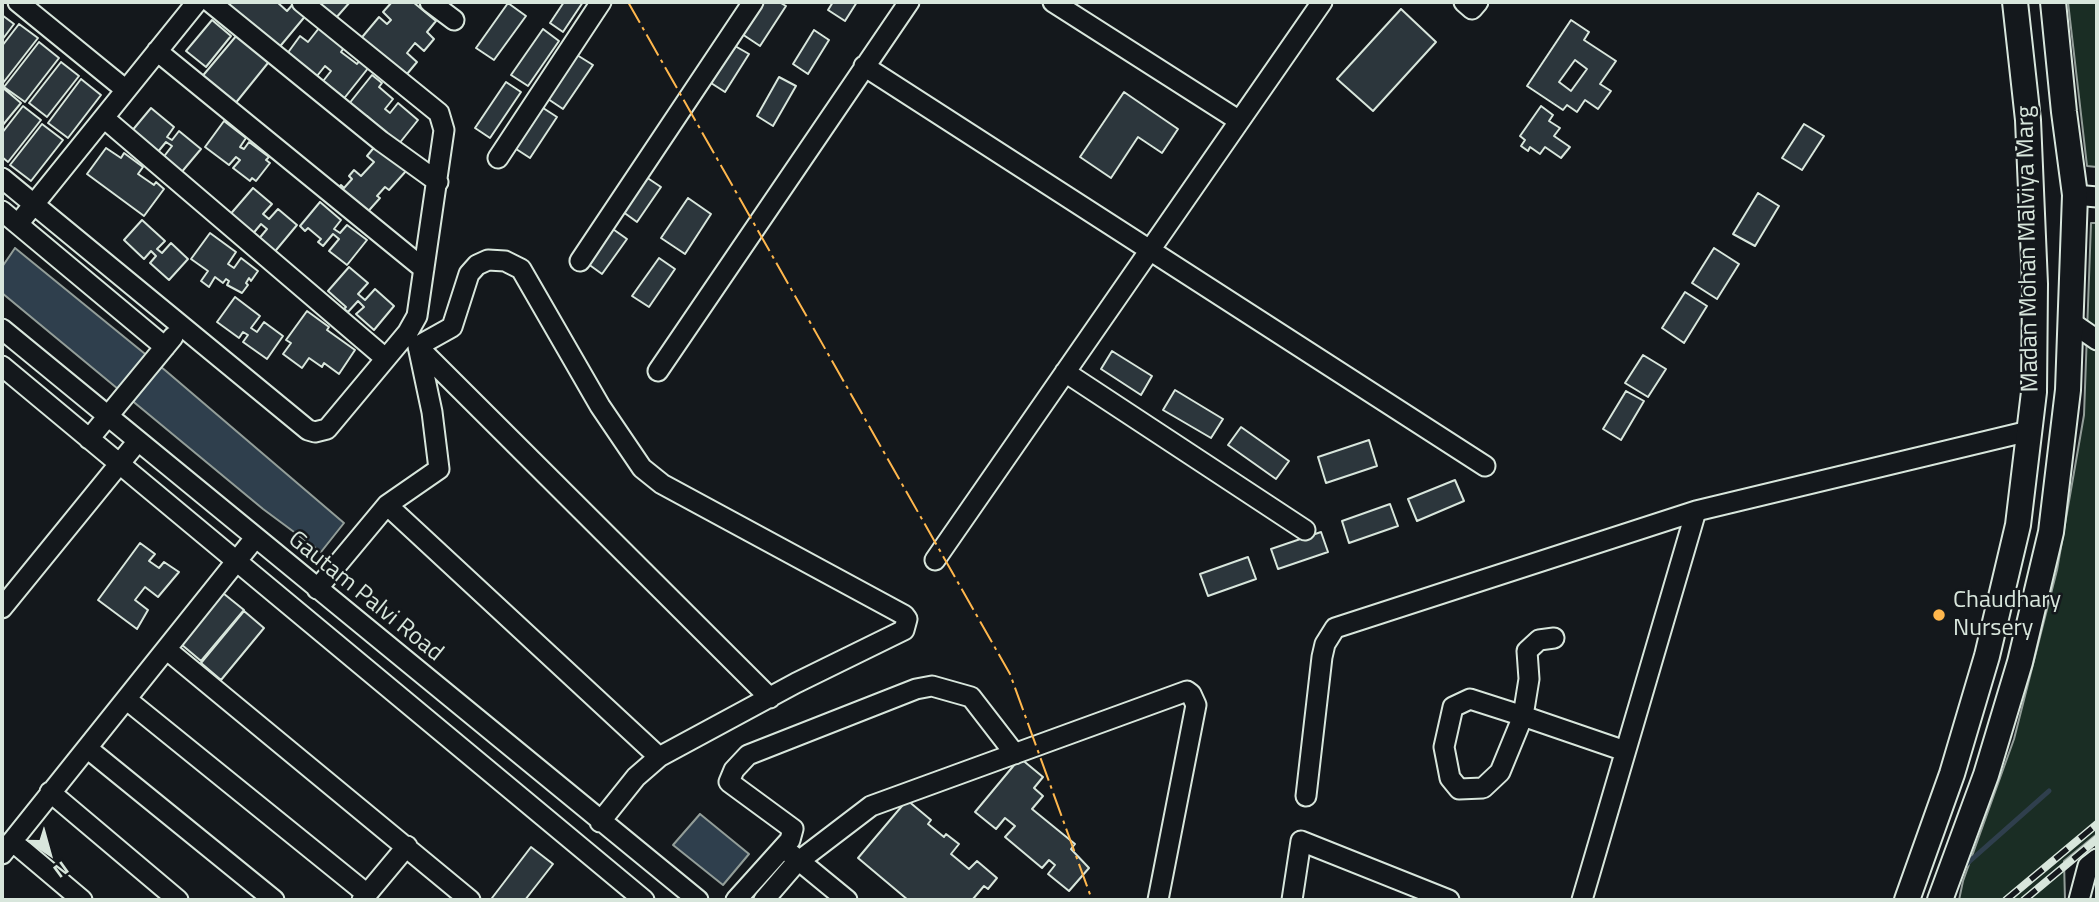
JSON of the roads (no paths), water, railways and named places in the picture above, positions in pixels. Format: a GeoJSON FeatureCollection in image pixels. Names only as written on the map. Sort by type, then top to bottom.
{"type":"FeatureCollection","features":[{"type":"Feature","properties":{"kind":"main road","name":"Madan Mohan Malviya Marg"},"geometry":{"type":"LineString","coordinates":[[1907,900],[1952,775],[1987,656],[2018,525],[2034,392],[2035,284],[2028,121],[2015,2]]}},
{"type":"Feature","properties":{"kind":"main road","name":"Madan Mohan Malviya Marg"},"geometry":{"type":"LineString","coordinates":[[1940,900],[1986,775],[2020,663],[2052,532],[2068,390],[2071,322],[2086,196],[2056,33],[2053,2]]}},
{"type":"Feature","properties":{"kind":"main road"},"geometry":{"type":"LineString","coordinates":[[2020,40],[2056,33]]}},
{"type":"Feature","properties":{"kind":"street"},"geometry":{"type":"LineString","coordinates":[[18,2],[126,90]]}},
{"type":"Feature","properties":{"kind":"street"},"geometry":{"type":"LineString","coordinates":[[18,224],[199,2],[438,182]]}},
{"type":"Feature","properties":{"kind":"street"},"geometry":{"type":"LineString","coordinates":[[2,178],[308,430],[315,432],[327,429],[414,325],[425,269],[444,130],[439,113],[302,2]]}},
{"type":"Feature","properties":{"kind":"street"},"geometry":{"type":"LineString","coordinates":[[430,2],[454,20]]}},
{"type":"Feature","properties":{"kind":"street"},"geometry":{"type":"LineString","coordinates":[[498,158],[601,2]]}},
{"type":"Feature","properties":{"kind":"street"},"geometry":{"type":"LineString","coordinates":[[580,261],[753,2]]}},
{"type":"Feature","properties":{"kind":"street"},"geometry":{"type":"LineString","coordinates":[[658,371],[909,2]]}},
{"type":"Feature","properties":{"kind":"street"},"geometry":{"type":"LineString","coordinates":[[1053,2],[1238,120]]}},
{"type":"Feature","properties":{"kind":"street"},"geometry":{"type":"LineString","coordinates":[[935,560],[1321,2]]}},
{"type":"Feature","properties":{"kind":"street"},"geometry":{"type":"LineString","coordinates":[[1464,2],[1472,9],[1478,2]]}},
{"type":"Feature","properties":{"kind":"street"},"geometry":{"type":"LineString","coordinates":[[158,51],[425,269]]}},
{"type":"Feature","properties":{"kind":"street"},"geometry":{"type":"LineString","coordinates":[[864,66],[1485,466]]}},
{"type":"Feature","properties":{"kind":"street"},"geometry":{"type":"LineString","coordinates":[[104,118],[385,358]]}},
{"type":"Feature","properties":{"kind":"street"},"geometry":{"type":"LineString","coordinates":[[2,211],[161,351]]}},
{"type":"Feature","properties":{"kind":"street"},"geometry":{"type":"LineString","coordinates":[[418,346],[452,327],[469,274],[477,265],[488,260],[505,261],[521,269],[600,406],[642,468],[662,484],[892,608],[906,619],[904,630],[659,757],[636,777],[600,822]]}},
{"type":"Feature","properties":{"kind":"street"},"geometry":{"type":"LineString","coordinates":[[2071,322],[2097,341]]}},
{"type":"Feature","properties":{"kind":"street"},"geometry":{"type":"LineString","coordinates":[[89,439],[181,327]]}},
{"type":"Feature","properties":{"kind":"street","name":"Gautam Palvi Road"},"geometry":{"type":"LineString","coordinates":[[2,329],[698,900]]}},
{"type":"Feature","properties":{"kind":"street"},"geometry":{"type":"LineString","coordinates":[[317,589],[387,505],[439,469],[432,412],[418,346]]}},
{"type":"Feature","properties":{"kind":"street"},"geometry":{"type":"LineString","coordinates":[[418,346],[770,698]]}},
{"type":"Feature","properties":{"kind":"street"},"geometry":{"type":"LineString","coordinates":[[27,351],[4,374],[89,439],[644,900]]}},
{"type":"Feature","properties":{"kind":"street"},"geometry":{"type":"LineString","coordinates":[[1065,372],[1305,530]]}},
{"type":"Feature","properties":{"kind":"street"},"geometry":{"type":"LineString","coordinates":[[1306,796],[1322,657],[1325,644],[1335,628],[1696,511],[2029,431]]}},
{"type":"Feature","properties":{"kind":"street"},"geometry":{"type":"LineString","coordinates":[[2,608],[138,441]]}},
{"type":"Feature","properties":{"kind":"street"},"geometry":{"type":"LineString","coordinates":[[387,505],[659,757]]}},
{"type":"Feature","properties":{"kind":"street"},"geometry":{"type":"LineString","coordinates":[[1582,900],[1696,511]]}},
{"type":"Feature","properties":{"kind":"street"},"geometry":{"type":"LineString","coordinates":[[82,900],[7,847],[256,538]]}},
{"type":"Feature","properties":{"kind":"street"},"geometry":{"type":"LineString","coordinates":[[1554,638],[1539,640],[1527,650],[1529,679],[1523,716],[1500,772],[1483,788],[1460,789],[1450,778],[1444,747],[1453,707],[1469,699],[1523,716],[1625,751]]}},
{"type":"Feature","properties":{"kind":"street"},"geometry":{"type":"LineString","coordinates":[[166,649],[470,900]]}},
{"type":"Feature","properties":{"kind":"street"},"geometry":{"type":"LineString","coordinates":[[736,900],[790,840],[793,829],[729,782],[734,770],[748,755],[916,689],[932,686],[971,697],[1014,754]]}},
{"type":"Feature","properties":{"kind":"street"},"geometry":{"type":"LineString","coordinates":[[764,900],[799,861],[871,806],[1186,691],[1191,694],[1196,705],[1158,900]]}},
{"type":"Feature","properties":{"kind":"street"},"geometry":{"type":"LineString","coordinates":[[126,699],[365,897],[407,846]]}},
{"type":"Feature","properties":{"kind":"street"},"geometry":{"type":"LineString","coordinates":[[87,748],[274,900]]}},
{"type":"Feature","properties":{"kind":"street"},"geometry":{"type":"LineString","coordinates":[[50,792],[178,900]]}},
{"type":"Feature","properties":{"kind":"street"},"geometry":{"type":"LineString","coordinates":[[1292,900],[1301,841],[1449,900]]}},
{"type":"Feature","properties":{"kind":"street"},"geometry":{"type":"LineString","coordinates":[[784,847],[847,900]]}},
{"type":"Feature","properties":{"kind":"street"},"geometry":{"type":"LineString","coordinates":[[2079,900],[2088,866],[2097,859]]}},
{"type":"Feature","properties":{"kind":"water"},"geometry":{"type":"Polygon","coordinates":[[[15,248],[166,371],[344,523],[321,552],[263,509],[2,293],[2,267],[15,248]]]}},
{"type":"Feature","properties":{"kind":"water"},"geometry":{"type":"Polygon","coordinates":[[[700,814],[749,854],[723,885],[673,845],[700,814]]]}},
{"type":"Feature","properties":{"kind":"waterway"},"geometry":{"type":"LineString","coordinates":[[1962,868],[2049,791]]}},
{"type":"Feature","properties":{"kind":"railway"},"geometry":{"type":"LineString","coordinates":[[2006,900],[2097,824]]}},
{"type":"Feature","properties":{"kind":"railway"},"geometry":{"type":"LineString","coordinates":[[2024,900],[2097,839]]}},
{"type":"Feature","properties":{"kind":"place","name":"Chaudhary Nursery"},"geometry":{"type":"Point","coordinates":[1939,615]}}]}
